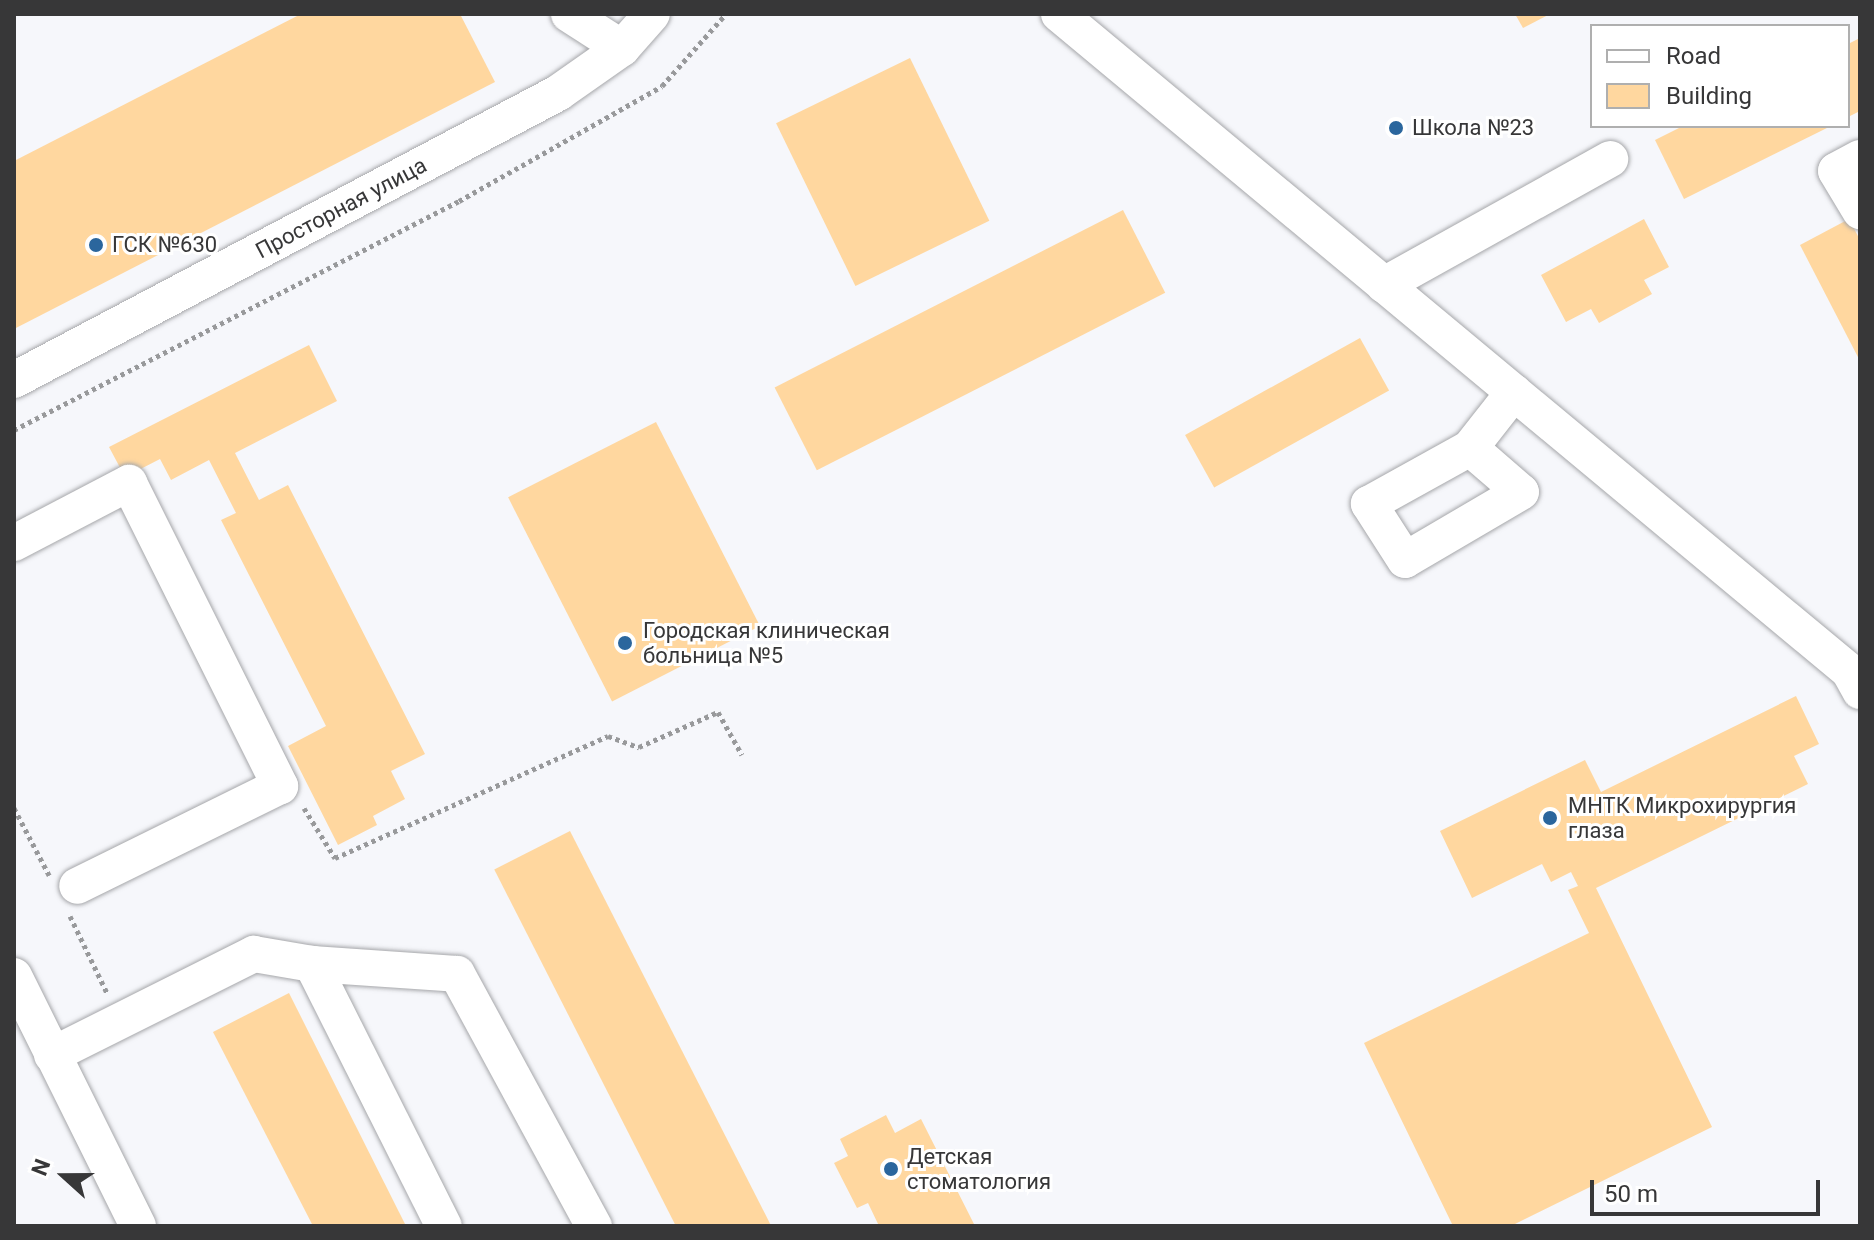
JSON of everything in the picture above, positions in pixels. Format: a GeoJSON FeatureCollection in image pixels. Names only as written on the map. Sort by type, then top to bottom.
{"type":"FeatureCollection","features":[{"type":"Feature","properties":{"kind":"street"},"geometry":{"type":"LineString","coordinates":[[569,14],[622,48]]}},
{"type":"Feature","properties":{"kind":"street","name":"Просторная улица"},"geometry":{"type":"LineString","coordinates":[[14,380],[558,93],[622,48],[652,14]]}},
{"type":"Feature","properties":{"kind":"street"},"geometry":{"type":"LineString","coordinates":[[1059,14],[1849,671],[1860,691]]}},
{"type":"Feature","properties":{"kind":"street"},"geometry":{"type":"LineString","coordinates":[[1860,158],[1836,171],[1860,211]]}},
{"type":"Feature","properties":{"kind":"street"},"geometry":{"type":"LineString","coordinates":[[1384,285],[1610,159]]}},
{"type":"Feature","properties":{"kind":"street"},"geometry":{"type":"LineString","coordinates":[[1470,448],[1514,392]]}},
{"type":"Feature","properties":{"kind":"street"},"geometry":{"type":"LineString","coordinates":[[14,543],[129,483],[280,786],[77,886]]}},
{"type":"Feature","properties":{"kind":"street"},"geometry":{"type":"LineString","coordinates":[[52,1055],[254,954],[312,964],[457,974],[594,1226]]}},
{"type":"Feature","properties":{"kind":"street"},"geometry":{"type":"LineString","coordinates":[[312,964],[444,1226]]}},
{"type":"Feature","properties":{"kind":"street"},"geometry":{"type":"LineString","coordinates":[[14,976],[138,1226]]}},
{"type":"Feature","properties":{"kind":"path"},"geometry":{"type":"LineString","coordinates":[[14,430],[459,201],[662,86],[726,14]]}},
{"type":"Feature","properties":{"kind":"path"},"geometry":{"type":"LineString","coordinates":[[280,786],[306,809],[335,858],[608,736],[639,747],[718,712],[742,755]]}},
{"type":"Feature","properties":{"kind":"building","name":"ГСК №630"},"geometry":{"type":"Polygon","coordinates":[[[301,14],[460,14],[495,82],[14,329],[14,161],[301,14]]]}},
{"type":"Feature","properties":{"kind":"building"},"geometry":{"type":"Polygon","coordinates":[[[1515,14],[1550,14],[1523,28],[1515,14]]]}},
{"type":"Feature","properties":{"kind":"building"},"geometry":{"type":"Polygon","coordinates":[[[1860,38],[1860,111],[1850,116],[1850,43],[1860,38]]]}},
{"type":"Feature","properties":{"kind":"building"},"geometry":{"type":"Polygon","coordinates":[[[910,58],[989,221],[855,286],[776,123],[910,58]]]}},
{"type":"Feature","properties":{"kind":"building"},"geometry":{"type":"Polygon","coordinates":[[[1679,128],[1827,128],[1684,199],[1655,140],[1679,128]]]}},
{"type":"Feature","properties":{"kind":"building"},"geometry":{"type":"Polygon","coordinates":[[[1123,210],[1165,293],[817,470],[775,388],[1123,210]]]}},
{"type":"Feature","properties":{"kind":"building"},"geometry":{"type":"Polygon","coordinates":[[[1644,219],[1669,267],[1644,280],[1652,294],[1599,323],[1591,309],[1566,322],[1541,275],[1644,219]]]}},
{"type":"Feature","properties":{"kind":"building"},"geometry":{"type":"Polygon","coordinates":[[[1849,219],[1860,240],[1860,361],[1800,245],[1849,219]]]}},
{"type":"Feature","properties":{"kind":"building"},"geometry":{"type":"Polygon","coordinates":[[[1360,338],[1389,390],[1214,487],[1185,435],[1360,338]]]}},
{"type":"Feature","properties":{"kind":"building"},"geometry":{"type":"Polygon","coordinates":[[[309,345],[337,401],[235,453],[259,500],[288,485],[425,754],[391,771],[405,799],[373,816],[377,825],[338,845],[288,746],[326,726],[221,520],[236,513],[209,460],[171,480],[160,459],[125,477],[109,447],[309,345]]]}},
{"type":"Feature","properties":{"kind":"building"},"geometry":{"type":"Polygon","coordinates":[[[656,422],[760,626],[612,701],[508,497],[656,422]]]}},
{"type":"Feature","properties":{"kind":"building"},"geometry":{"type":"Polygon","coordinates":[[[1796,696],[1819,744],[1794,756],[1808,784],[1596,888],[1712,1127],[1511,1226],[1453,1226],[1364,1043],[1589,933],[1568,890],[1578,886],[1571,872],[1551,882],[1542,864],[1472,898],[1440,831],[1585,760],[1601,792],[1796,696]]]}},
{"type":"Feature","properties":{"kind":"building"},"geometry":{"type":"Polygon","coordinates":[[[570,831],[771,1226],[676,1226],[494,870],[570,831]]]}},
{"type":"Feature","properties":{"kind":"building"},"geometry":{"type":"Polygon","coordinates":[[[289,993],[406,1226],[313,1226],[213,1032],[289,993]]]}},
{"type":"Feature","properties":{"kind":"building","name":"Детская стоматология"},"geometry":{"type":"Polygon","coordinates":[[[886,1115],[895,1133],[921,1119],[975,1226],[879,1226],[868,1203],[857,1208],[834,1163],[848,1156],[840,1139],[886,1115]]]}},
{"type":"Feature","properties":{"kind":"place","name":"Школа №23"},"geometry":{"type":"Point","coordinates":[1396,128]}},
{"type":"Feature","properties":{"kind":"place","name":"ГСК №630"},"geometry":{"type":"Point","coordinates":[96,245]}},
{"type":"Feature","properties":{"kind":"place","name":"Городская клиническая больница №5"},"geometry":{"type":"Point","coordinates":[625,643]}},
{"type":"Feature","properties":{"kind":"place","name":"МНТК Микрохирургия глаза"},"geometry":{"type":"Point","coordinates":[1550,818]}},
{"type":"Feature","properties":{"kind":"place","name":"Детская стоматология"},"geometry":{"type":"Point","coordinates":[891,1169]}}]}
